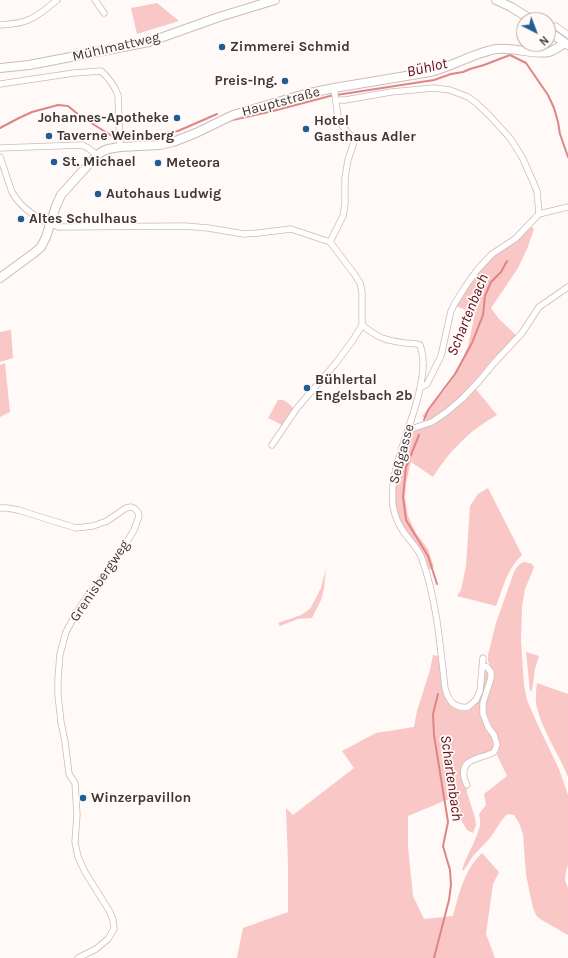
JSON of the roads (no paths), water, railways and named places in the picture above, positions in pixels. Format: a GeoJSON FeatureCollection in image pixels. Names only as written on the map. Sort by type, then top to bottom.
{"type":"FeatureCollection","features":[{"type":"Feature","properties":{"kind":"street"},"geometry":{"type":"LineString","coordinates":[[0,25],[28,21],[37,16],[57,0]]}},
{"type":"Feature","properties":{"kind":"street"},"geometry":{"type":"LineString","coordinates":[[95,0],[104,13]]}},
{"type":"Feature","properties":{"kind":"street","name":"Mühlmattweg"},"geometry":{"type":"LineString","coordinates":[[0,68],[29,66],[149,42],[219,17],[275,0]]}},
{"type":"Feature","properties":{"kind":"street"},"geometry":{"type":"LineString","coordinates":[[496,0],[519,12]]}},
{"type":"Feature","properties":{"kind":"street"},"geometry":{"type":"LineString","coordinates":[[556,26],[568,35]]}},
{"type":"Feature","properties":{"kind":"street"},"geometry":{"type":"LineString","coordinates":[[556,37],[566,44]]}},
{"type":"Feature","properties":{"kind":"street","name":"Hauptstraße"},"geometry":{"type":"LineString","coordinates":[[97,156],[103,151],[120,144],[160,145],[173,142],[196,133],[233,115],[305,94],[444,69],[485,52],[506,49],[549,52],[566,44]]}},
{"type":"Feature","properties":{"kind":"street"},"geometry":{"type":"LineString","coordinates":[[0,84],[101,70],[110,80],[118,95],[120,144]]}},
{"type":"Feature","properties":{"kind":"street"},"geometry":{"type":"LineString","coordinates":[[336,100],[345,100],[391,92],[434,88],[450,90],[468,97],[488,114],[510,138],[522,157],[537,191],[539,214]]}},
{"type":"Feature","properties":{"kind":"street"},"geometry":{"type":"LineString","coordinates":[[330,242],[343,216],[348,160],[354,142],[341,124],[338,117],[334,90]]}},
{"type":"Feature","properties":{"kind":"street"},"geometry":{"type":"LineString","coordinates":[[0,148],[82,145],[97,156],[61,195],[41,247],[0,278]]}},
{"type":"Feature","properties":{"kind":"street"},"geometry":{"type":"LineString","coordinates":[[0,157],[12,192],[19,201],[38,218],[58,227],[185,226],[244,234],[291,230],[330,242],[360,283],[362,292],[362,325],[336,363],[298,408],[272,445]]}},
{"type":"Feature","properties":{"kind":"street"},"geometry":{"type":"LineString","coordinates":[[420,388],[427,384],[441,356],[451,312],[455,303],[477,270],[492,254],[515,239],[539,214],[568,207]]}},
{"type":"Feature","properties":{"kind":"street"},"geometry":{"type":"LineString","coordinates":[[408,430],[432,422],[463,398],[522,333],[539,307],[568,287]]}},
{"type":"Feature","properties":{"kind":"street","name":"Seßgasse"},"geometry":{"type":"LineString","coordinates":[[362,325],[381,338],[420,345],[423,360],[420,388],[401,450],[396,472],[392,491],[393,507],[396,519],[422,557],[426,569],[436,610],[445,688],[447,697],[452,703],[459,707],[468,707],[476,700],[480,691],[483,658]]}},
{"type":"Feature","properties":{"kind":"street","name":"Grenisbergweg"},"geometry":{"type":"LineString","coordinates":[[0,508],[18,510],[76,528],[93,526],[107,521],[126,508],[131,507],[138,512],[139,516],[134,530],[125,545],[82,604],[73,619],[66,632],[60,654],[58,695],[69,774],[75,783],[77,815],[76,842],[78,857],[85,872],[110,912],[114,929],[108,939],[96,949],[78,958]]}},
{"type":"Feature","properties":{"kind":"street"},"geometry":{"type":"LineString","coordinates":[[467,786],[464,776],[465,768],[468,762],[494,752],[497,745],[494,735],[488,727],[483,714],[483,703],[491,678],[491,672],[487,667],[482,666]]}},
{"type":"Feature","properties":{"kind":"waterway","name":"Bühlot"},"geometry":{"type":"LineString","coordinates":[[228,121],[330,96],[434,80],[451,74],[463,72],[510,55],[526,63],[548,95],[554,108],[560,134],[568,157]]}},
{"type":"Feature","properties":{"kind":"waterway","name":"Bühlot"},"geometry":{"type":"LineString","coordinates":[[0,128],[32,112],[58,105],[68,106],[80,116],[112,136],[153,135],[178,131],[217,114]]}},
{"type":"Feature","properties":{"kind":"waterway","name":"Schartenbach"},"geometry":{"type":"LineString","coordinates":[[424,420],[428,410],[455,374],[472,343],[483,315],[485,296],[491,282],[501,272],[507,261]]}},
{"type":"Feature","properties":{"kind":"waterway","name":"Schartenbach"},"geometry":{"type":"LineString","coordinates":[[419,435],[406,467],[403,497],[406,520],[428,556],[437,584]]}},
{"type":"Feature","properties":{"kind":"waterway","name":"Schartenbach"},"geometry":{"type":"LineString","coordinates":[[434,958],[449,900],[451,885],[450,870],[443,846],[448,822],[434,735],[433,714],[438,694]]}},
{"type":"Feature","properties":{"kind":"place","name":"Zimmerei Schmid"},"geometry":{"type":"Point","coordinates":[222,47]}},
{"type":"Feature","properties":{"kind":"place","name":"Preis-Ing."},"geometry":{"type":"Point","coordinates":[285,81]}},
{"type":"Feature","properties":{"kind":"place","name":"Johannes-Apotheke"},"geometry":{"type":"Point","coordinates":[177,118]}},
{"type":"Feature","properties":{"kind":"place","name":"Hotel Gasthaus Adler"},"geometry":{"type":"Point","coordinates":[306,129]}},
{"type":"Feature","properties":{"kind":"place","name":"Taverne Weinberg"},"geometry":{"type":"Point","coordinates":[49,136]}},
{"type":"Feature","properties":{"kind":"place","name":"St. Michael"},"geometry":{"type":"Point","coordinates":[54,162]}},
{"type":"Feature","properties":{"kind":"place","name":"Meteora"},"geometry":{"type":"Point","coordinates":[158,163]}},
{"type":"Feature","properties":{"kind":"place","name":"Autohaus Ludwig"},"geometry":{"type":"Point","coordinates":[98,194]}},
{"type":"Feature","properties":{"kind":"place","name":"Altes Schulhaus"},"geometry":{"type":"Point","coordinates":[21,219]}},
{"type":"Feature","properties":{"kind":"place","name":"Bühlertal Engelsbach 2b"},"geometry":{"type":"Point","coordinates":[307,388]}},
{"type":"Feature","properties":{"kind":"place","name":"Winzerpavillon"},"geometry":{"type":"Point","coordinates":[83,798]}}]}
